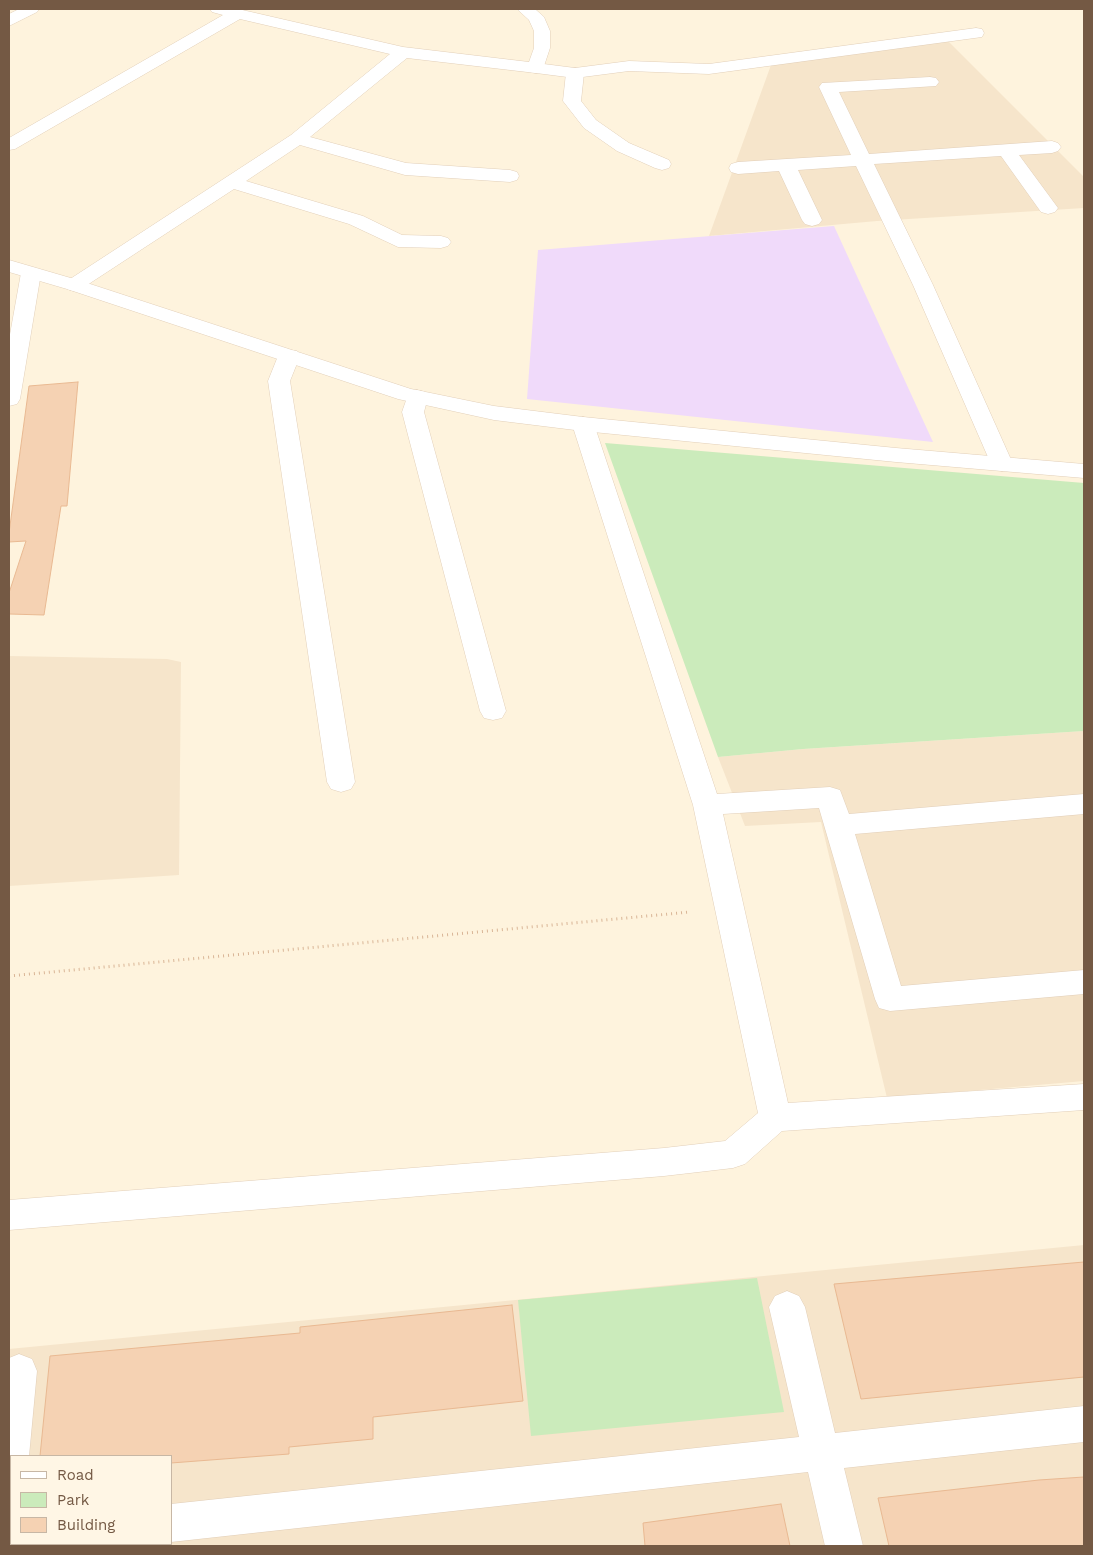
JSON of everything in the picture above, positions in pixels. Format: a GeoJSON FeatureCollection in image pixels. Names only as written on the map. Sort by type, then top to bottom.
{"type":"FeatureCollection","features":[{"type":"Feature","properties":{"kind":"street"},"geometry":{"type":"LineString","coordinates":[[9,21],[31,9]]}},
{"type":"Feature","properties":{"kind":"street"},"geometry":{"type":"LineString","coordinates":[[218,9],[403,52],[575,73],[629,66],[709,69],[976,33]]}},
{"type":"Feature","properties":{"kind":"street"},"geometry":{"type":"LineString","coordinates":[[525,9],[536,16],[542,31],[542,48],[536,68]]}},
{"type":"Feature","properties":{"kind":"street"},"geometry":{"type":"LineString","coordinates":[[9,145],[237,14]]}},
{"type":"Feature","properties":{"kind":"street"},"geometry":{"type":"LineString","coordinates":[[74,285],[297,139],[403,52]]}},
{"type":"Feature","properties":{"kind":"street"},"geometry":{"type":"LineString","coordinates":[[575,73],[572,101],[590,124],[623,147],[662,164]]}},
{"type":"Feature","properties":{"kind":"street"},"geometry":{"type":"LineString","coordinates":[[930,82],[828,87],[923,285],[1002,464]]}},
{"type":"Feature","properties":{"kind":"street"},"geometry":{"type":"LineString","coordinates":[[297,139],[405,169],[510,176]]}},
{"type":"Feature","properties":{"kind":"street"},"geometry":{"type":"LineString","coordinates":[[738,168],[1052,147]]}},
{"type":"Feature","properties":{"kind":"street"},"geometry":{"type":"LineString","coordinates":[[1006,150],[1048,208]]}},
{"type":"Feature","properties":{"kind":"street"},"geometry":{"type":"LineString","coordinates":[[786,165],[812,220]]}},
{"type":"Feature","properties":{"kind":"street"},"geometry":{"type":"LineString","coordinates":[[231,182],[356,220],[398,241],[441,242]]}},
{"type":"Feature","properties":{"kind":"street"},"geometry":{"type":"LineString","coordinates":[[9,266],[74,285],[417,397],[494,412],[583,424],[1084,471]]}},
{"type":"Feature","properties":{"kind":"street"},"geometry":{"type":"LineString","coordinates":[[9,399],[30,273]]}},
{"type":"Feature","properties":{"kind":"street"},"geometry":{"type":"LineString","coordinates":[[290,356],[279,380],[341,782]]}},
{"type":"Feature","properties":{"kind":"street"},"geometry":{"type":"LineString","coordinates":[[417,397],[413,412],[494,711]]}},
{"type":"Feature","properties":{"kind":"street"},"geometry":{"type":"LineString","coordinates":[[583,424],[707,805],[775,1118]]}},
{"type":"Feature","properties":{"kind":"street"},"geometry":{"type":"LineString","coordinates":[[707,805],[830,797],[890,999],[1084,982]]}},
{"type":"Feature","properties":{"kind":"street"},"geometry":{"type":"LineString","coordinates":[[838,825],[1084,804]]}},
{"type":"Feature","properties":{"kind":"street"},"geometry":{"type":"LineString","coordinates":[[9,1215],[664,1162],[733,1154],[775,1118],[1084,1096]]}},
{"type":"Feature","properties":{"kind":"street"},"geometry":{"type":"LineString","coordinates":[[787,1307],[844,1546]]}},
{"type":"Feature","properties":{"kind":"street"},"geometry":{"type":"LineString","coordinates":[[10,1455],[19,1371]]}},
{"type":"Feature","properties":{"kind":"street"},"geometry":{"type":"LineString","coordinates":[[172,1522],[1084,1424]]}},
{"type":"Feature","properties":{"kind":"path"},"geometry":{"type":"LineString","coordinates":[[9,976],[728,908]]}},
{"type":"Feature","properties":{"kind":"shaded area"},"geometry":{"type":"Polygon","coordinates":[[[947,40],[1084,177],[1084,208],[877,221],[709,236],[771,65],[947,40]]]}},
{"type":"Feature","properties":{"kind":"shaded area"},"geometry":{"type":"Polygon","coordinates":[[[834,226],[933,442],[527,399],[538,250],[834,226]]]}},
{"type":"Feature","properties":{"kind":"shaded area"},"geometry":{"type":"Polygon","coordinates":[[[9,656],[167,659],[181,662],[179,875],[9,886],[9,656]]]}},
{"type":"Feature","properties":{"kind":"shaded area"},"geometry":{"type":"Polygon","coordinates":[[[1084,731],[1084,1081],[887,1098],[821,822],[745,826],[718,757],[803,749],[1084,731]]]}},
{"type":"Feature","properties":{"kind":"shaded area"},"geometry":{"type":"Polygon","coordinates":[[[1084,1245],[1084,1546],[9,1546],[9,1349],[1084,1245]]]}},
{"type":"Feature","properties":{"kind":"green space"},"geometry":{"type":"Polygon","coordinates":[[[605,443],[1084,483],[1084,731],[803,749],[718,757],[605,443]]]}},
{"type":"Feature","properties":{"kind":"green space"},"geometry":{"type":"Polygon","coordinates":[[[757,1278],[784,1412],[531,1436],[518,1300],[757,1278]]]}},
{"type":"Feature","properties":{"kind":"building"},"geometry":{"type":"Polygon","coordinates":[[[78,382],[67,506],[61,506],[44,615],[9,614],[9,593],[26,541],[9,542],[9,533],[29,386],[78,382]]]}},
{"type":"Feature","properties":{"kind":"building"},"geometry":{"type":"Polygon","coordinates":[[[1084,1262],[1084,1377],[861,1399],[834,1284],[1084,1262]]]}},
{"type":"Feature","properties":{"kind":"building"},"geometry":{"type":"Polygon","coordinates":[[[512,1305],[523,1401],[373,1417],[373,1439],[289,1447],[289,1454],[172,1463],[172,1455],[40,1455],[50,1356],[300,1333],[300,1327],[512,1305]]]}},
{"type":"Feature","properties":{"kind":"building"},"geometry":{"type":"Polygon","coordinates":[[[1084,1477],[1084,1546],[889,1546],[878,1498],[1039,1480],[1084,1477]]]}},
{"type":"Feature","properties":{"kind":"building"},"geometry":{"type":"Polygon","coordinates":[[[781,1504],[790,1546],[645,1546],[643,1523],[781,1504]]]}}]}
